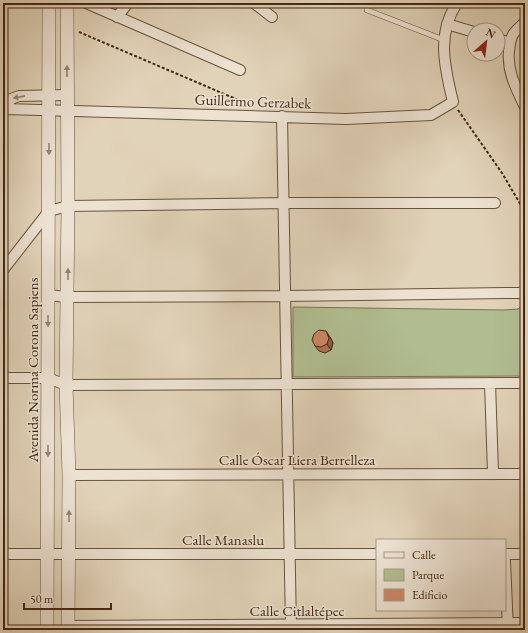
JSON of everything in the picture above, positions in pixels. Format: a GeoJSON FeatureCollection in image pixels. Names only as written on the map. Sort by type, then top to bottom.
{"type":"FeatureCollection","features":[{"type":"Feature","properties":{"kind":"street","name":"Avenida Norma Corona Sapiens"},"geometry":{"type":"LineString","coordinates":[[47,630],[49,211],[48,3]]}},
{"type":"Feature","properties":{"kind":"street"},"geometry":{"type":"LineString","coordinates":[[68,3],[66,385],[69,475],[68,628]]}},
{"type":"Feature","properties":{"kind":"street"},"geometry":{"type":"LineString","coordinates":[[86,3],[240,70]]}},
{"type":"Feature","properties":{"kind":"street"},"geometry":{"type":"LineString","coordinates":[[117,17],[128,3]]}},
{"type":"Feature","properties":{"kind":"street"},"geometry":{"type":"LineString","coordinates":[[254,3],[272,17]]}},
{"type":"Feature","properties":{"kind":"street"},"geometry":{"type":"LineString","coordinates":[[453,102],[444,67],[444,40],[447,24],[457,3]]}},
{"type":"Feature","properties":{"kind":"street"},"geometry":{"type":"LineString","coordinates":[[525,22],[514,33],[510,43],[508,56],[509,72],[525,107]]}},
{"type":"Feature","properties":{"kind":"street"},"geometry":{"type":"LineString","coordinates":[[447,24],[466,30]]}},
{"type":"Feature","properties":{"kind":"street"},"geometry":{"type":"LineString","coordinates":[[506,42],[510,43]]}},
{"type":"Feature","properties":{"kind":"street"},"geometry":{"type":"LineString","coordinates":[[4,110],[14,97],[49,94],[67,95]]}},
{"type":"Feature","properties":{"kind":"street","name":"Guillermo Gerzabek"},"geometry":{"type":"LineString","coordinates":[[4,110],[67,110],[346,119],[429,115],[453,102]]}},
{"type":"Feature","properties":{"kind":"street"},"geometry":{"type":"LineString","coordinates":[[282,116],[291,627]]}},
{"type":"Feature","properties":{"kind":"street"},"geometry":{"type":"LineString","coordinates":[[3,270],[49,211],[68,206],[284,203],[495,203]]}},
{"type":"Feature","properties":{"kind":"street"},"geometry":{"type":"LineString","coordinates":[[48,295],[67,297],[286,296],[520,293],[525,291]]}},
{"type":"Feature","properties":{"kind":"street"},"geometry":{"type":"LineString","coordinates":[[3,378],[48,378],[66,385],[525,383]]}},
{"type":"Feature","properties":{"kind":"street"},"geometry":{"type":"LineString","coordinates":[[490,383],[493,474]]}},
{"type":"Feature","properties":{"kind":"street","name":"Calle Óscar Liera Berrelleza"},"geometry":{"type":"LineString","coordinates":[[69,475],[525,474]]}},
{"type":"Feature","properties":{"kind":"street","name":"Calle Manaslu"},"geometry":{"type":"LineString","coordinates":[[3,554],[376,554]]}},
{"type":"Feature","properties":{"kind":"street"},"geometry":{"type":"LineString","coordinates":[[506,554],[525,554]]}},
{"type":"Feature","properties":{"kind":"street"},"geometry":{"type":"LineString","coordinates":[[506,583],[508,627]]}},
{"type":"Feature","properties":{"kind":"street","name":"Calle Citlaltépec"},"geometry":{"type":"LineString","coordinates":[[68,628],[508,627],[525,623]]}},
{"type":"Feature","properties":{"kind":"lane"},"geometry":{"type":"LineString","coordinates":[[367,10],[444,40]]}},
{"type":"Feature","properties":{"kind":"path"},"geometry":{"type":"LineString","coordinates":[[67,27],[255,106]]}},
{"type":"Feature","properties":{"kind":"path"},"geometry":{"type":"LineString","coordinates":[[453,102],[502,173],[525,212]]}},
{"type":"Feature","properties":{"kind":"green space"},"geometry":{"type":"Polygon","coordinates":[[[525,304],[525,376],[293,377],[293,307],[503,310],[518,309],[525,304]]]}},
{"type":"Feature","properties":{"kind":"building"},"geometry":{"type":"Polygon","coordinates":[[[319,330],[326,331],[329,338],[327,344],[321,347],[315,346],[312,340],[314,334],[319,330]]]}}]}
